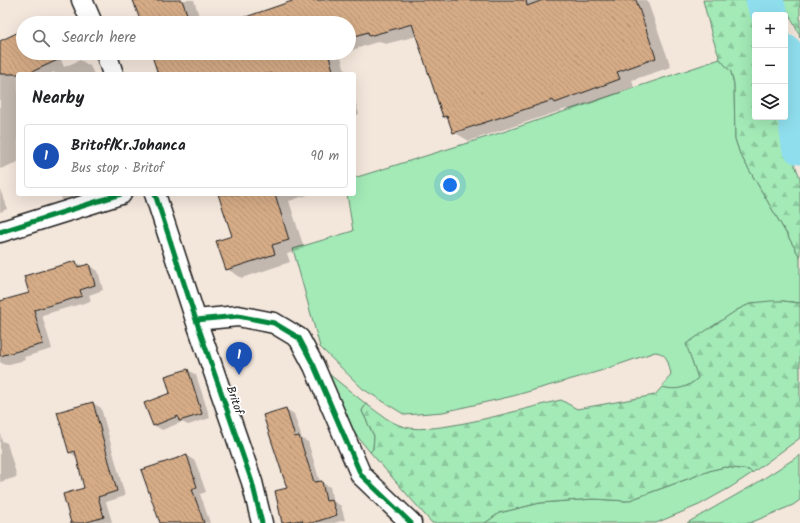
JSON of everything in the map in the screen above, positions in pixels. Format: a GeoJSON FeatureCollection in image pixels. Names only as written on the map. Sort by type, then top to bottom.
{"type":"FeatureCollection","features":[{"type":"Feature","properties":{"kind":"street"},"geometry":{"type":"LineString","coordinates":[[82,0],[89,16]]}},
{"type":"Feature","properties":{"kind":"street"},"geometry":{"type":"LineString","coordinates":[[109,60],[113,72]]}},
{"type":"Feature","properties":{"kind":"street"},"geometry":{"type":"LineString","coordinates":[[0,232],[115,196]]}},
{"type":"Feature","properties":{"kind":"street","name":"Britof"},"geometry":{"type":"LineString","coordinates":[[156,196],[196,320],[252,482],[262,523]]}},
{"type":"Feature","properties":{"kind":"street"},"geometry":{"type":"LineString","coordinates":[[196,320],[238,316],[274,323],[298,338],[314,366],[361,475],[411,523]]}},
{"type":"Feature","properties":{"kind":"green space"},"geometry":{"type":"Polygon","coordinates":[[[703,0],[748,0],[754,12],[752,12],[752,120],[780,120],[782,130],[800,178],[800,257],[740,154],[735,139],[734,84],[731,72],[720,59],[712,36],[703,0]]]}},
{"type":"Feature","properties":{"kind":"green space"},"geometry":{"type":"Polygon","coordinates":[[[782,0],[800,0],[800,38],[799,34],[782,0]]]}},
{"type":"Feature","properties":{"kind":"green space"},"geometry":{"type":"Polygon","coordinates":[[[720,59],[731,72],[734,84],[735,139],[740,154],[800,257],[800,303],[783,301],[752,303],[737,310],[687,344],[698,378],[685,387],[672,389],[662,387],[671,374],[665,356],[655,352],[600,371],[513,396],[443,412],[405,415],[363,389],[320,347],[293,249],[353,231],[347,196],[356,196],[356,177],[503,132],[720,59]]]}},
{"type":"Feature","properties":{"kind":"green space"},"geometry":{"type":"Polygon","coordinates":[[[770,301],[800,303],[800,438],[752,473],[749,470],[725,467],[712,470],[627,501],[593,499],[540,503],[499,513],[485,523],[432,523],[370,452],[373,449],[374,436],[362,411],[366,404],[394,423],[405,427],[418,429],[437,428],[482,420],[561,400],[577,409],[655,395],[662,387],[672,389],[682,388],[698,378],[686,344],[737,310],[752,303],[770,301]]]}},
{"type":"Feature","properties":{"kind":"green space"},"geometry":{"type":"Polygon","coordinates":[[[329,374],[366,404],[362,411],[374,436],[373,449],[370,452],[352,430],[329,374]]]}},
{"type":"Feature","properties":{"kind":"green space"},"geometry":{"type":"Polygon","coordinates":[[[800,455],[800,500],[793,505],[750,523],[687,523],[752,486],[800,455]]]}},
{"type":"Feature","properties":{"kind":"green space"},"geometry":{"type":"Polygon","coordinates":[[[725,467],[749,470],[752,473],[699,505],[656,523],[485,523],[499,513],[540,503],[593,499],[627,501],[712,470],[725,467]]]}},
{"type":"Feature","properties":{"kind":"building"},"geometry":{"type":"Polygon","coordinates":[[[133,0],[182,0],[187,14],[181,16],[139,16],[133,0]]]}},
{"type":"Feature","properties":{"kind":"building"},"geometry":{"type":"Polygon","coordinates":[[[295,0],[526,0],[527,6],[543,0],[636,0],[656,58],[617,72],[620,79],[555,103],[553,100],[453,133],[447,116],[443,117],[412,24],[369,36],[368,32],[356,36],[356,16],[249,16],[295,0]]]}},
{"type":"Feature","properties":{"kind":"building"},"geometry":{"type":"Polygon","coordinates":[[[16,33],[16,60],[58,60],[31,72],[0,74],[0,41],[16,33]]]}},
{"type":"Feature","properties":{"kind":"building"},"geometry":{"type":"Polygon","coordinates":[[[153,60],[330,60],[333,72],[157,72],[153,60]]]}},
{"type":"Feature","properties":{"kind":"building"},"geometry":{"type":"Polygon","coordinates":[[[219,196],[276,196],[289,240],[272,245],[275,254],[226,270],[216,241],[232,236],[219,196]]]}},
{"type":"Feature","properties":{"kind":"building"},"geometry":{"type":"Polygon","coordinates":[[[76,261],[78,267],[89,264],[95,285],[80,290],[82,296],[34,310],[43,344],[0,356],[0,301],[29,293],[24,276],[76,261]]]}},
{"type":"Feature","properties":{"kind":"building"},"geometry":{"type":"Polygon","coordinates":[[[188,369],[202,414],[179,421],[178,416],[153,426],[144,403],[170,393],[165,376],[188,369]]]}},
{"type":"Feature","properties":{"kind":"building"},"geometry":{"type":"Polygon","coordinates":[[[93,402],[117,491],[98,497],[104,517],[84,523],[71,523],[63,494],[84,488],[75,451],[69,453],[57,412],[93,402]]]}},
{"type":"Feature","properties":{"kind":"building"},"geometry":{"type":"Polygon","coordinates":[[[286,408],[295,437],[299,436],[314,482],[322,481],[326,501],[332,500],[337,515],[312,523],[303,523],[302,520],[282,523],[275,491],[287,488],[263,415],[286,408]]]}},
{"type":"Feature","properties":{"kind":"building"},"geometry":{"type":"Polygon","coordinates":[[[187,455],[197,487],[192,489],[204,523],[160,523],[141,470],[187,455]]]}},
{"type":"Feature","properties":{"kind":"waterway"},"geometry":{"type":"LineString","coordinates":[[764,0],[769,12]]}},
{"type":"Feature","properties":{"kind":"waterway"},"geometry":{"type":"LineString","coordinates":[[788,60],[800,146]]}},
{"type":"Feature","properties":{"kind":"cycle path"},"geometry":{"type":"LineString","coordinates":[[0,232],[115,196]]}},
{"type":"Feature","properties":{"kind":"cycle path"},"geometry":{"type":"LineString","coordinates":[[156,196],[196,320],[252,482],[262,523]]}},
{"type":"Feature","properties":{"kind":"cycle path"},"geometry":{"type":"LineString","coordinates":[[196,320],[238,316],[274,323],[299,338],[314,366],[361,475],[411,523]]}},
{"type":"Feature","properties":{"kind":"place","name":"Britof/Kr.Johanca"},"geometry":{"type":"Point","coordinates":[239,375]}}]}
